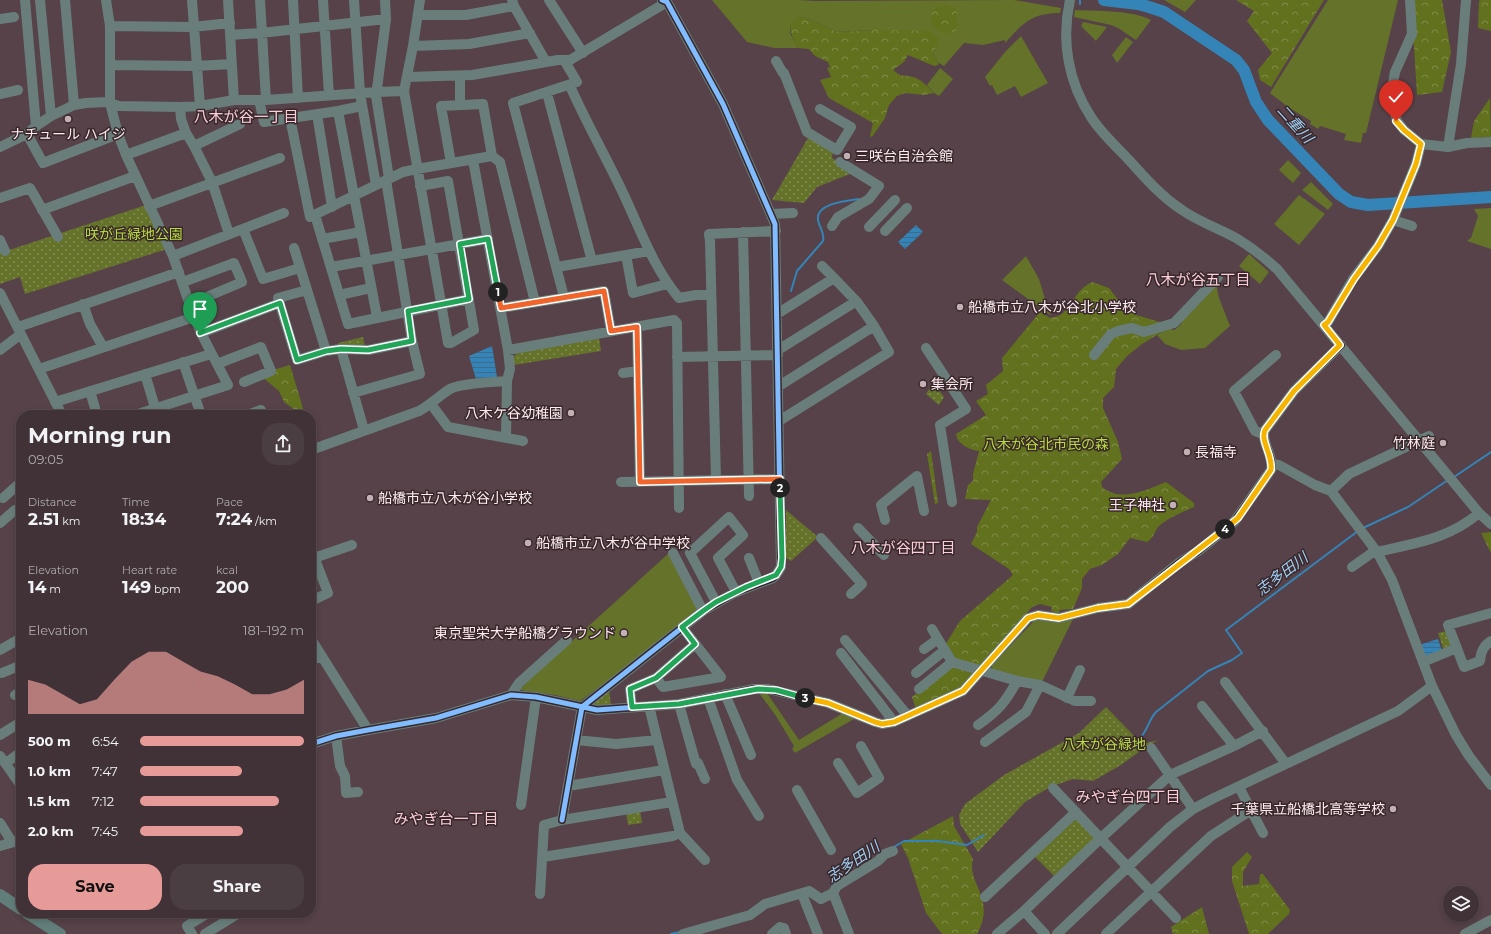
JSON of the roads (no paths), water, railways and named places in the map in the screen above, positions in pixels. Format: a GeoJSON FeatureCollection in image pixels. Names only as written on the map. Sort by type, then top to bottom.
{"type":"FeatureCollection","features":[{"type":"Feature","properties":{"kind":"main road"},"geometry":{"type":"LineString","coordinates":[[0,895],[16,906]]}},
{"type":"Feature","properties":{"kind":"main road"},"geometry":{"type":"LineString","coordinates":[[35,918],[60,934]]}},
{"type":"Feature","properties":{"kind":"street"},"geometry":{"type":"LineString","coordinates":[[25,0],[36,126]]}},
{"type":"Feature","properties":{"kind":"street"},"geometry":{"type":"LineString","coordinates":[[40,0],[52,116]]}},
{"type":"Feature","properties":{"kind":"street"},"geometry":{"type":"LineString","coordinates":[[65,0],[74,105]]}},
{"type":"Feature","properties":{"kind":"street"},"geometry":{"type":"LineString","coordinates":[[106,0],[110,26],[110,103],[118,134],[135,176],[173,256],[200,333],[228,385],[161,410]]}},
{"type":"Feature","properties":{"kind":"street"},"geometry":{"type":"LineString","coordinates":[[192,0],[200,106]]}},
{"type":"Feature","properties":{"kind":"street"},"geometry":{"type":"LineString","coordinates":[[228,0],[234,100]]}},
{"type":"Feature","properties":{"kind":"street"},"geometry":{"type":"LineString","coordinates":[[260,0],[262,100],[264,122],[362,106]]}},
{"type":"Feature","properties":{"kind":"street"},"geometry":{"type":"LineString","coordinates":[[292,0],[298,98]]}},
{"type":"Feature","properties":{"kind":"street"},"geometry":{"type":"LineString","coordinates":[[323,0],[329,95]]}},
{"type":"Feature","properties":{"kind":"street"},"geometry":{"type":"LineString","coordinates":[[354,0],[360,93],[376,185]]}},
{"type":"Feature","properties":{"kind":"street"},"geometry":{"type":"LineString","coordinates":[[353,393],[420,374],[412,341],[376,96],[386,18],[384,0]]}},
{"type":"Feature","properties":{"kind":"street"},"geometry":{"type":"LineString","coordinates":[[420,0],[408,77],[404,91],[416,169],[448,343],[451,343],[474,330],[448,181],[420,186]]}},
{"type":"Feature","properties":{"kind":"street"},"geometry":{"type":"LineString","coordinates":[[549,0],[583,53]]}},
{"type":"Feature","properties":{"kind":"street"},"geometry":{"type":"LineString","coordinates":[[1410,0],[1412,34],[1395,72],[1391,98],[1396,121],[1404,130],[1421,144],[1448,147],[1467,143],[1491,142]]}},
{"type":"Feature","properties":{"kind":"street"},"geometry":{"type":"LineString","coordinates":[[1448,147],[1461,64],[1466,0]]}},
{"type":"Feature","properties":{"kind":"street"},"geometry":{"type":"LineString","coordinates":[[408,77],[460,76],[546,62],[570,60],[664,1],[723,104],[775,224],[781,567],[776,575],[736,592],[716,602],[703,611],[582,707],[562,820]]}},
{"type":"Feature","properties":{"kind":"street"},"geometry":{"type":"LineString","coordinates":[[418,15],[466,15],[513,3],[546,62]]}},
{"type":"Feature","properties":{"kind":"street"},"geometry":{"type":"LineString","coordinates":[[1070,3],[1066,29],[1066,46],[1069,63],[1080,96],[1091,117],[1099,127],[1144,176],[1173,204],[1208,225],[1235,238],[1266,258],[1286,278],[1324,325],[1339,347],[1479,513],[1491,524]]}},
{"type":"Feature","properties":{"kind":"street"},"geometry":{"type":"LineString","coordinates":[[0,19],[14,16]]}},
{"type":"Feature","properties":{"kind":"street"},"geometry":{"type":"LineString","coordinates":[[230,35],[261,33],[386,18]]}},
{"type":"Feature","properties":{"kind":"street"},"geometry":{"type":"LineString","coordinates":[[110,26],[194,27],[230,23]]}},
{"type":"Feature","properties":{"kind":"street"},"geometry":{"type":"LineString","coordinates":[[413,46],[469,44],[530,33]]}},
{"type":"Feature","properties":{"kind":"street"},"geometry":{"type":"LineString","coordinates":[[564,60],[577,82],[570,86],[513,103],[564,297]]}},
{"type":"Feature","properties":{"kind":"street"},"geometry":{"type":"LineString","coordinates":[[776,61],[784,73],[807,132],[837,150],[851,127],[820,109]]}},
{"type":"Feature","properties":{"kind":"street"},"geometry":{"type":"LineString","coordinates":[[111,65],[196,66],[232,64]]}},
{"type":"Feature","properties":{"kind":"street"},"geometry":{"type":"LineString","coordinates":[[460,76],[460,105]]}},
{"type":"Feature","properties":{"kind":"street"},"geometry":{"type":"LineString","coordinates":[[570,86],[582,114],[616,180],[649,251],[667,284],[679,298],[696,295],[712,295]]}},
{"type":"Feature","properties":{"kind":"street"},"geometry":{"type":"LineString","coordinates":[[0,94],[18,90]]}},
{"type":"Feature","properties":{"kind":"street"},"geometry":{"type":"LineString","coordinates":[[0,147],[27,134],[36,126],[52,116],[74,105],[86,103],[110,103],[119,106],[180,107],[200,106],[234,100],[262,100],[404,91]]}},
{"type":"Feature","properties":{"kind":"street"},"geometry":{"type":"LineString","coordinates":[[547,93],[592,261]]}},
{"type":"Feature","properties":{"kind":"street"},"geometry":{"type":"LineString","coordinates":[[451,163],[441,106],[483,104],[492,156],[500,162],[535,302]]}},
{"type":"Feature","properties":{"kind":"street"},"geometry":{"type":"LineString","coordinates":[[180,107],[181,119],[186,134],[194,146],[212,182],[229,234]]}},
{"type":"Feature","properties":{"kind":"street"},"geometry":{"type":"LineString","coordinates":[[338,111],[377,317]]}},
{"type":"Feature","properties":{"kind":"street"},"geometry":{"type":"LineString","coordinates":[[317,114],[332,207]]}},
{"type":"Feature","properties":{"kind":"street"},"geometry":{"type":"LineString","coordinates":[[290,118],[310,217],[387,179],[416,169],[492,156]]}},
{"type":"Feature","properties":{"kind":"street"},"geometry":{"type":"LineString","coordinates":[[194,146],[240,124]]}},
{"type":"Feature","properties":{"kind":"street"},"geometry":{"type":"LineString","coordinates":[[27,134],[43,163],[118,134]]}},
{"type":"Feature","properties":{"kind":"street"},"geometry":{"type":"LineString","coordinates":[[126,155],[186,134]]}},
{"type":"Feature","properties":{"kind":"street"},"geometry":{"type":"LineString","coordinates":[[1324,325],[1328,322],[1354,279],[1378,246],[1393,220],[1416,164],[1421,144]]}},
{"type":"Feature","properties":{"kind":"street"},"geometry":{"type":"LineString","coordinates":[[149,206],[280,158]]}},
{"type":"Feature","properties":{"kind":"street"},"geometry":{"type":"LineString","coordinates":[[473,160],[508,350],[510,369],[506,380],[506,438]]}},
{"type":"Feature","properties":{"kind":"street"},"geometry":{"type":"LineString","coordinates":[[832,226],[838,217],[869,199],[879,186],[840,162]]}},
{"type":"Feature","properties":{"kind":"street"},"geometry":{"type":"LineString","coordinates":[[42,210],[135,176]]}},
{"type":"Feature","properties":{"kind":"street"},"geometry":{"type":"LineString","coordinates":[[0,198],[30,188],[58,237]]}},
{"type":"Feature","properties":{"kind":"street"},"geometry":{"type":"LineString","coordinates":[[870,227],[895,200]]}},
{"type":"Feature","properties":{"kind":"street"},"geometry":{"type":"LineString","coordinates":[[885,231],[907,208]]}},
{"type":"Feature","properties":{"kind":"street"},"geometry":{"type":"LineString","coordinates":[[173,256],[284,213]]}},
{"type":"Feature","properties":{"kind":"street"},"geometry":{"type":"LineString","coordinates":[[771,214],[793,213]]}},
{"type":"Feature","properties":{"kind":"street"},"geometry":{"type":"LineString","coordinates":[[315,215],[348,324],[469,299]]}},
{"type":"Feature","properties":{"kind":"street"},"geometry":{"type":"LineString","coordinates":[[1393,220],[1412,226]]}},
{"type":"Feature","properties":{"kind":"street"},"geometry":{"type":"LineString","coordinates":[[243,229],[263,279],[300,268]]}},
{"type":"Feature","properties":{"kind":"street"},"geometry":{"type":"LineString","coordinates":[[716,480],[712,295],[709,234],[776,231]]}},
{"type":"Feature","properties":{"kind":"street"},"geometry":{"type":"LineString","coordinates":[[322,239],[361,232]]}},
{"type":"Feature","properties":{"kind":"street"},"geometry":{"type":"LineString","coordinates":[[743,232],[749,496]]}},
{"type":"Feature","properties":{"kind":"street"},"geometry":{"type":"LineString","coordinates":[[331,267],[488,239]]}},
{"type":"Feature","properties":{"kind":"street"},"geometry":{"type":"LineString","coordinates":[[0,240],[5,251]]}},
{"type":"Feature","properties":{"kind":"street"},"geometry":{"type":"LineString","coordinates":[[294,248],[326,351]]}},
{"type":"Feature","properties":{"kind":"street"},"geometry":{"type":"LineString","coordinates":[[557,267],[649,251]]}},
{"type":"Feature","properties":{"kind":"street"},"geometry":{"type":"LineString","coordinates":[[626,255],[634,293],[667,284]]}},
{"type":"Feature","properties":{"kind":"street"},"geometry":{"type":"LineString","coordinates":[[182,282],[234,263],[242,282],[190,304]]}},
{"type":"Feature","properties":{"kind":"street"},"geometry":{"type":"LineString","coordinates":[[779,421],[889,352],[874,326],[857,302],[822,266]]}},
{"type":"Feature","properties":{"kind":"street"},"geometry":{"type":"LineString","coordinates":[[0,350],[19,330],[83,304],[179,272]]}},
{"type":"Feature","properties":{"kind":"street"},"geometry":{"type":"LineString","coordinates":[[1094,355],[1111,334],[1118,331],[1132,328],[1144,332],[1174,323],[1218,277]]}},
{"type":"Feature","properties":{"kind":"street"},"geometry":{"type":"LineString","coordinates":[[777,314],[834,278]]}},
{"type":"Feature","properties":{"kind":"street"},"geometry":{"type":"LineString","coordinates":[[339,295],[372,288]]}},
{"type":"Feature","properties":{"kind":"street"},"geometry":{"type":"LineString","coordinates":[[307,290],[278,298],[297,360],[326,351],[341,349],[368,350],[412,341]]}},
{"type":"Feature","properties":{"kind":"street"},"geometry":{"type":"LineString","coordinates":[[501,308],[604,291],[611,331]]}},
{"type":"Feature","properties":{"kind":"street"},"geometry":{"type":"LineString","coordinates":[[0,293],[59,410]]}},
{"type":"Feature","properties":{"kind":"street"},"geometry":{"type":"LineString","coordinates":[[677,357],[745,356],[778,352],[857,302]]}},
{"type":"Feature","properties":{"kind":"street"},"geometry":{"type":"LineString","coordinates":[[200,333],[280,303]]}},
{"type":"Feature","properties":{"kind":"street"},"geometry":{"type":"LineString","coordinates":[[83,304],[90,324],[103,348]]}},
{"type":"Feature","properties":{"kind":"street"},"geometry":{"type":"LineString","coordinates":[[39,369],[194,318]]}},
{"type":"Feature","properties":{"kind":"street"},"geometry":{"type":"LineString","coordinates":[[508,350],[674,320],[676,323],[677,357],[679,508]]}},
{"type":"Feature","properties":{"kind":"street"},"geometry":{"type":"LineString","coordinates":[[779,386],[874,326]]}},
{"type":"Feature","properties":{"kind":"street"},"geometry":{"type":"LineString","coordinates":[[637,327],[640,482]]}},
{"type":"Feature","properties":{"kind":"street"},"geometry":{"type":"LineString","coordinates":[[217,364],[260,347],[271,371],[244,382]]}},
{"type":"Feature","properties":{"kind":"street"},"geometry":{"type":"LineString","coordinates":[[316,742],[336,736],[436,718],[511,694],[536,697],[597,710],[679,704],[754,689],[772,690],[828,703],[882,724],[894,722],[958,695],[1028,618],[1033,615],[1059,618],[1098,608],[1128,604],[1158,579],[1197,552],[1234,522],[1271,470],[1272,464],[1263,434],[1278,410],[1294,391],[1339,347]]}},
{"type":"Feature","properties":{"kind":"street"},"geometry":{"type":"LineString","coordinates":[[926,348],[966,409],[940,425],[952,502]]}},
{"type":"Feature","properties":{"kind":"street"},"geometry":{"type":"LineString","coordinates":[[341,349],[364,430]]}},
{"type":"Feature","properties":{"kind":"street"},"geometry":{"type":"LineString","coordinates":[[55,402],[211,354]]}},
{"type":"Feature","properties":{"kind":"street"},"geometry":{"type":"LineString","coordinates":[[1263,434],[1255,432],[1234,391],[1276,355]]}},
{"type":"Feature","properties":{"kind":"street"},"geometry":{"type":"LineString","coordinates":[[183,362],[199,410]]}},
{"type":"Feature","properties":{"kind":"street"},"geometry":{"type":"LineString","coordinates":[[623,373],[638,371]]}},
{"type":"Feature","properties":{"kind":"street"},"geometry":{"type":"LineString","coordinates":[[145,374],[155,410]]}},
{"type":"Feature","properties":{"kind":"street"},"geometry":{"type":"LineString","coordinates":[[316,448],[419,411],[451,389],[458,386],[506,380]]}},
{"type":"Feature","properties":{"kind":"street"},"geometry":{"type":"LineString","coordinates":[[90,391],[96,410]]}},
{"type":"Feature","properties":{"kind":"street"},"geometry":{"type":"LineString","coordinates":[[431,404],[448,427],[523,441]]}},
{"type":"Feature","properties":{"kind":"street"},"geometry":{"type":"LineString","coordinates":[[1331,491],[1349,474],[1360,468],[1374,464],[1429,436]]}},
{"type":"Feature","properties":{"kind":"street"},"geometry":{"type":"LineString","coordinates":[[1272,464],[1279,465],[1315,485],[1331,491],[1376,551],[1392,580],[1432,686],[1456,735],[1469,756],[1491,785]]}},
{"type":"Feature","properties":{"kind":"street"},"geometry":{"type":"LineString","coordinates":[[885,520],[881,505],[917,476],[924,511]]}},
{"type":"Feature","properties":{"kind":"street"},"geometry":{"type":"LineString","coordinates":[[620,482],[780,479]]}},
{"type":"Feature","properties":{"kind":"street"},"geometry":{"type":"LineString","coordinates":[[3,498],[16,486]]}},
{"type":"Feature","properties":{"kind":"street"},"geometry":{"type":"LineString","coordinates":[[0,522],[16,510]]}},
{"type":"Feature","properties":{"kind":"street"},"geometry":{"type":"LineString","coordinates":[[1352,567],[1376,551],[1433,539],[1450,533],[1462,527],[1479,513]]}},
{"type":"Feature","properties":{"kind":"street"},"geometry":{"type":"LineString","coordinates":[[716,602],[690,553],[729,517],[743,535],[718,558],[736,592]]}},
{"type":"Feature","properties":{"kind":"street"},"geometry":{"type":"LineString","coordinates":[[858,528],[884,555]]}},
{"type":"Feature","properties":{"kind":"street"},"geometry":{"type":"LineString","coordinates":[[821,538],[862,584],[851,594]]}},
{"type":"Feature","properties":{"kind":"street"},"geometry":{"type":"LineString","coordinates":[[316,553],[352,545]]}},
{"type":"Feature","properties":{"kind":"street"},"geometry":{"type":"LineString","coordinates":[[673,553],[703,611]]}},
{"type":"Feature","properties":{"kind":"street"},"geometry":{"type":"LineString","coordinates":[[748,558],[759,583]]}},
{"type":"Feature","properties":{"kind":"street"},"geometry":{"type":"LineString","coordinates":[[316,564],[328,593],[316,599]]}},
{"type":"Feature","properties":{"kind":"street"},"geometry":{"type":"LineString","coordinates":[[1491,614],[1448,625],[1464,667],[1480,661],[1482,651],[1491,641]]}},
{"type":"Feature","properties":{"kind":"street"},"geometry":{"type":"LineString","coordinates":[[656,678],[663,687],[721,677],[682,627]]}},
{"type":"Feature","properties":{"kind":"street"},"geometry":{"type":"LineString","coordinates":[[932,629],[952,662],[1017,681],[1040,685],[1079,702],[1091,701]]}},
{"type":"Feature","properties":{"kind":"street"},"geometry":{"type":"LineString","coordinates":[[924,649],[938,639]]}},
{"type":"Feature","properties":{"kind":"street"},"geometry":{"type":"LineString","coordinates":[[511,694],[519,683],[567,640]]}},
{"type":"Feature","properties":{"kind":"street"},"geometry":{"type":"LineString","coordinates":[[845,640],[908,716]]}},
{"type":"Feature","properties":{"kind":"street"},"geometry":{"type":"LineString","coordinates":[[0,650],[16,641]]}},
{"type":"Feature","properties":{"kind":"street"},"geometry":{"type":"LineString","coordinates":[[632,707],[630,689],[656,678],[695,644]]}},
{"type":"Feature","properties":{"kind":"street"},"geometry":{"type":"LineString","coordinates":[[316,646],[368,730]]}},
{"type":"Feature","properties":{"kind":"street"},"geometry":{"type":"LineString","coordinates":[[1423,662],[1457,648]]}},
{"type":"Feature","properties":{"kind":"street"},"geometry":{"type":"LineString","coordinates":[[916,673],[945,650]]}},
{"type":"Feature","properties":{"kind":"street"},"geometry":{"type":"LineString","coordinates":[[841,654],[894,722]]}},
{"type":"Feature","properties":{"kind":"street"},"geometry":{"type":"LineString","coordinates":[[316,658],[322,656]]}},
{"type":"Feature","properties":{"kind":"street"},"geometry":{"type":"LineString","coordinates":[[919,689],[952,662]]}},
{"type":"Feature","properties":{"kind":"street"},"geometry":{"type":"LineString","coordinates":[[2,673],[16,667]]}},
{"type":"Feature","properties":{"kind":"street"},"geometry":{"type":"LineString","coordinates":[[1067,698],[1080,670]]}},
{"type":"Feature","properties":{"kind":"street"},"geometry":{"type":"LineString","coordinates":[[978,725],[994,714],[1006,700],[1017,681]]}},
{"type":"Feature","properties":{"kind":"street"},"geometry":{"type":"LineString","coordinates":[[1225,682],[1286,764]]}},
{"type":"Feature","properties":{"kind":"street"},"geometry":{"type":"LineString","coordinates":[[985,742],[1026,712],[1040,685]]}},
{"type":"Feature","properties":{"kind":"street"},"geometry":{"type":"LineString","coordinates":[[1057,934],[1170,827],[1193,809],[1398,711],[1432,686]]}},
{"type":"Feature","properties":{"kind":"street"},"geometry":{"type":"LineString","coordinates":[[725,694],[751,755]]}},
{"type":"Feature","properties":{"kind":"street"},"geometry":{"type":"LineString","coordinates":[[521,805],[536,697]]}},
{"type":"Feature","properties":{"kind":"street"},"geometry":{"type":"LineString","coordinates":[[708,698],[737,780],[759,816]]}},
{"type":"Feature","properties":{"kind":"street"},"geometry":{"type":"LineString","coordinates":[[679,704],[696,764],[698,763],[705,779]]}},
{"type":"Feature","properties":{"kind":"street"},"geometry":{"type":"LineString","coordinates":[[648,706],[680,833],[705,860]]}},
{"type":"Feature","properties":{"kind":"street"},"geometry":{"type":"LineString","coordinates":[[1202,706],[1234,746]]}},
{"type":"Feature","properties":{"kind":"street"},"geometry":{"type":"LineString","coordinates":[[0,736],[16,725]]}},
{"type":"Feature","properties":{"kind":"street"},"geometry":{"type":"LineString","coordinates":[[997,934],[1024,911],[1170,775],[1263,732]]}},
{"type":"Feature","properties":{"kind":"street"},"geometry":{"type":"LineString","coordinates":[[336,736],[340,766],[344,776],[346,793],[358,792]]}},
{"type":"Feature","properties":{"kind":"street"},"geometry":{"type":"LineString","coordinates":[[576,740],[616,744],[657,740]]}},
{"type":"Feature","properties":{"kind":"street"},"geometry":{"type":"LineString","coordinates":[[838,763],[857,793],[879,778],[861,746]]}},
{"type":"Feature","properties":{"kind":"street"},"geometry":{"type":"LineString","coordinates":[[1151,748],[1193,809]]}},
{"type":"Feature","properties":{"kind":"street"},"geometry":{"type":"LineString","coordinates":[[16,754],[3,760],[16,778]]}},
{"type":"Feature","properties":{"kind":"street"},"geometry":{"type":"LineString","coordinates":[[568,786],[664,770]]}},
{"type":"Feature","properties":{"kind":"street"},"geometry":{"type":"LineString","coordinates":[[1239,787],[1263,833]]}},
{"type":"Feature","properties":{"kind":"street"},"geometry":{"type":"LineString","coordinates":[[1053,788],[1176,918]]}},
{"type":"Feature","properties":{"kind":"street"},"geometry":{"type":"LineString","coordinates":[[797,790],[831,850]]}},
{"type":"Feature","properties":{"kind":"street"},"geometry":{"type":"LineString","coordinates":[[540,894],[544,825],[562,820],[672,802]]}},
{"type":"Feature","properties":{"kind":"street"},"geometry":{"type":"LineString","coordinates":[[1106,934],[1211,836],[1251,810]]}},
{"type":"Feature","properties":{"kind":"street"},"geometry":{"type":"LineString","coordinates":[[985,897],[1076,812]]}},
{"type":"Feature","properties":{"kind":"street"},"geometry":{"type":"LineString","coordinates":[[0,823],[16,841],[0,846]]}},
{"type":"Feature","properties":{"kind":"street"},"geometry":{"type":"LineString","coordinates":[[543,857],[673,836],[680,833]]}},
{"type":"Feature","properties":{"kind":"street"},"geometry":{"type":"LineString","coordinates":[[683,934],[750,915],[765,904],[809,891],[821,899],[833,894],[837,886],[878,861],[885,854],[893,851]]}},
{"type":"Feature","properties":{"kind":"street"},"geometry":{"type":"LineString","coordinates":[[802,894],[818,934]]}},
{"type":"Feature","properties":{"kind":"street"},"geometry":{"type":"LineString","coordinates":[[833,894],[849,934]]}},
{"type":"Feature","properties":{"kind":"street"},"geometry":{"type":"LineString","coordinates":[[1024,911],[1045,934]]}},
{"type":"Feature","properties":{"kind":"street"},"geometry":{"type":"LineString","coordinates":[[192,934],[187,926],[200,918]]}},
{"type":"Feature","properties":{"kind":"street"},"geometry":{"type":"LineString","coordinates":[[205,934],[224,918]]}},
{"type":"Feature","properties":{"kind":"street"},"geometry":{"type":"LineString","coordinates":[[1465,934],[1491,920]]}},
{"type":"Feature","properties":{"kind":"street"},"geometry":{"type":"LineString","coordinates":[[772,934],[780,927],[784,928],[786,934]]}},
{"type":"Feature","properties":{"kind":"water"},"geometry":{"type":"Polygon","coordinates":[[[916,225],[923,232],[905,249],[898,242],[916,225]]]}},
{"type":"Feature","properties":{"kind":"water"},"geometry":{"type":"Polygon","coordinates":[[[492,346],[497,377],[476,379],[469,356],[492,346]]]}},
{"type":"Feature","properties":{"kind":"water"},"geometry":{"type":"Polygon","coordinates":[[[1438,639],[1442,651],[1428,656],[1422,654],[1419,645],[1438,639]]]}},
{"type":"Feature","properties":{"kind":"waterway","name":"二重川"},"geometry":{"type":"LineString","coordinates":[[1104,0],[1138,4],[1164,12],[1236,60],[1244,70],[1256,102],[1268,120],[1339,194],[1351,202],[1368,205],[1491,197]]}},
{"type":"Feature","properties":{"kind":"waterway"},"geometry":{"type":"LineString","coordinates":[[791,291],[797,271],[823,241],[818,214],[827,206],[859,199]]}},
{"type":"Feature","properties":{"kind":"waterway","name":"志多田川"},"geometry":{"type":"LineString","coordinates":[[1454,477],[1491,452]]}},
{"type":"Feature","properties":{"kind":"waterway","name":"志多田川"},"geometry":{"type":"LineString","coordinates":[[1363,528],[1408,507],[1448,480]]}},
{"type":"Feature","properties":{"kind":"waterway","name":"志多田川"},"geometry":{"type":"LineString","coordinates":[[1140,738],[1156,712],[1208,671],[1232,660],[1242,653],[1226,630],[1358,531]]}},
{"type":"Feature","properties":{"kind":"waterway","name":"志多田川"},"geometry":{"type":"LineString","coordinates":[[894,847],[904,841],[938,841],[967,845],[984,835]]}},
{"type":"Feature","properties":{"kind":"waterway","name":"志多田川"},"geometry":{"type":"LineString","coordinates":[[671,934],[680,932]]}},
{"type":"Feature","properties":{"kind":"place","name":"ナチュール ハイジ"},"geometry":{"type":"Point","coordinates":[68,119]}},
{"type":"Feature","properties":{"kind":"place","name":"三咲台自治会館"},"geometry":{"type":"Point","coordinates":[847,156]}},
{"type":"Feature","properties":{"kind":"place","name":"船橋市立八木が谷北小学校"},"geometry":{"type":"Point","coordinates":[960,307]}},
{"type":"Feature","properties":{"kind":"place","name":"集会所"},"geometry":{"type":"Point","coordinates":[923,384]}},
{"type":"Feature","properties":{"kind":"place","name":"八木ケ谷幼稚園"},"geometry":{"type":"Point","coordinates":[571,413]}},
{"type":"Feature","properties":{"kind":"place","name":"竹林庭"},"geometry":{"type":"Point","coordinates":[1443,443]}},
{"type":"Feature","properties":{"kind":"place","name":"長福寺"},"geometry":{"type":"Point","coordinates":[1187,452]}},
{"type":"Feature","properties":{"kind":"place","name":"船橋市立八木が谷小学校"},"geometry":{"type":"Point","coordinates":[370,498]}},
{"type":"Feature","properties":{"kind":"place","name":"王子神社"},"geometry":{"type":"Point","coordinates":[1173,505]}},
{"type":"Feature","properties":{"kind":"place","name":"船橋市立八木が谷中学校"},"geometry":{"type":"Point","coordinates":[528,543]}},
{"type":"Feature","properties":{"kind":"place","name":"東京聖栄大学船橋グラウンド"},"geometry":{"type":"Point","coordinates":[624,633]}},
{"type":"Feature","properties":{"kind":"place","name":"千葉県立船橋北高等学校"},"geometry":{"type":"Point","coordinates":[1393,809]}},
{"type":"Feature","properties":{"kind":"district","name":"八木が谷一丁目"},"geometry":{"type":"Point","coordinates":[246,117]}},
{"type":"Feature","properties":{"kind":"district","name":"八木が谷五丁目"},"geometry":{"type":"Point","coordinates":[1198,280]}},
{"type":"Feature","properties":{"kind":"district","name":"八木が谷四丁目"},"geometry":{"type":"Point","coordinates":[903,548]}},
{"type":"Feature","properties":{"kind":"district","name":"みやぎ台四丁目"},"geometry":{"type":"Point","coordinates":[1128,797]}},
{"type":"Feature","properties":{"kind":"district","name":"みやぎ台一丁目"},"geometry":{"type":"Point","coordinates":[446,819]}},
{"type":"Feature","properties":{"kind":"park label","name":"咲が丘緑地公園"},"geometry":{"type":"Point","coordinates":[134,234]}},
{"type":"Feature","properties":{"kind":"park label","name":"八木が谷北市民の森"},"geometry":{"type":"Point","coordinates":[1046,444]}},
{"type":"Feature","properties":{"kind":"park label","name":"八木が谷緑地"},"geometry":{"type":"Point","coordinates":[1104,744]}}]}
